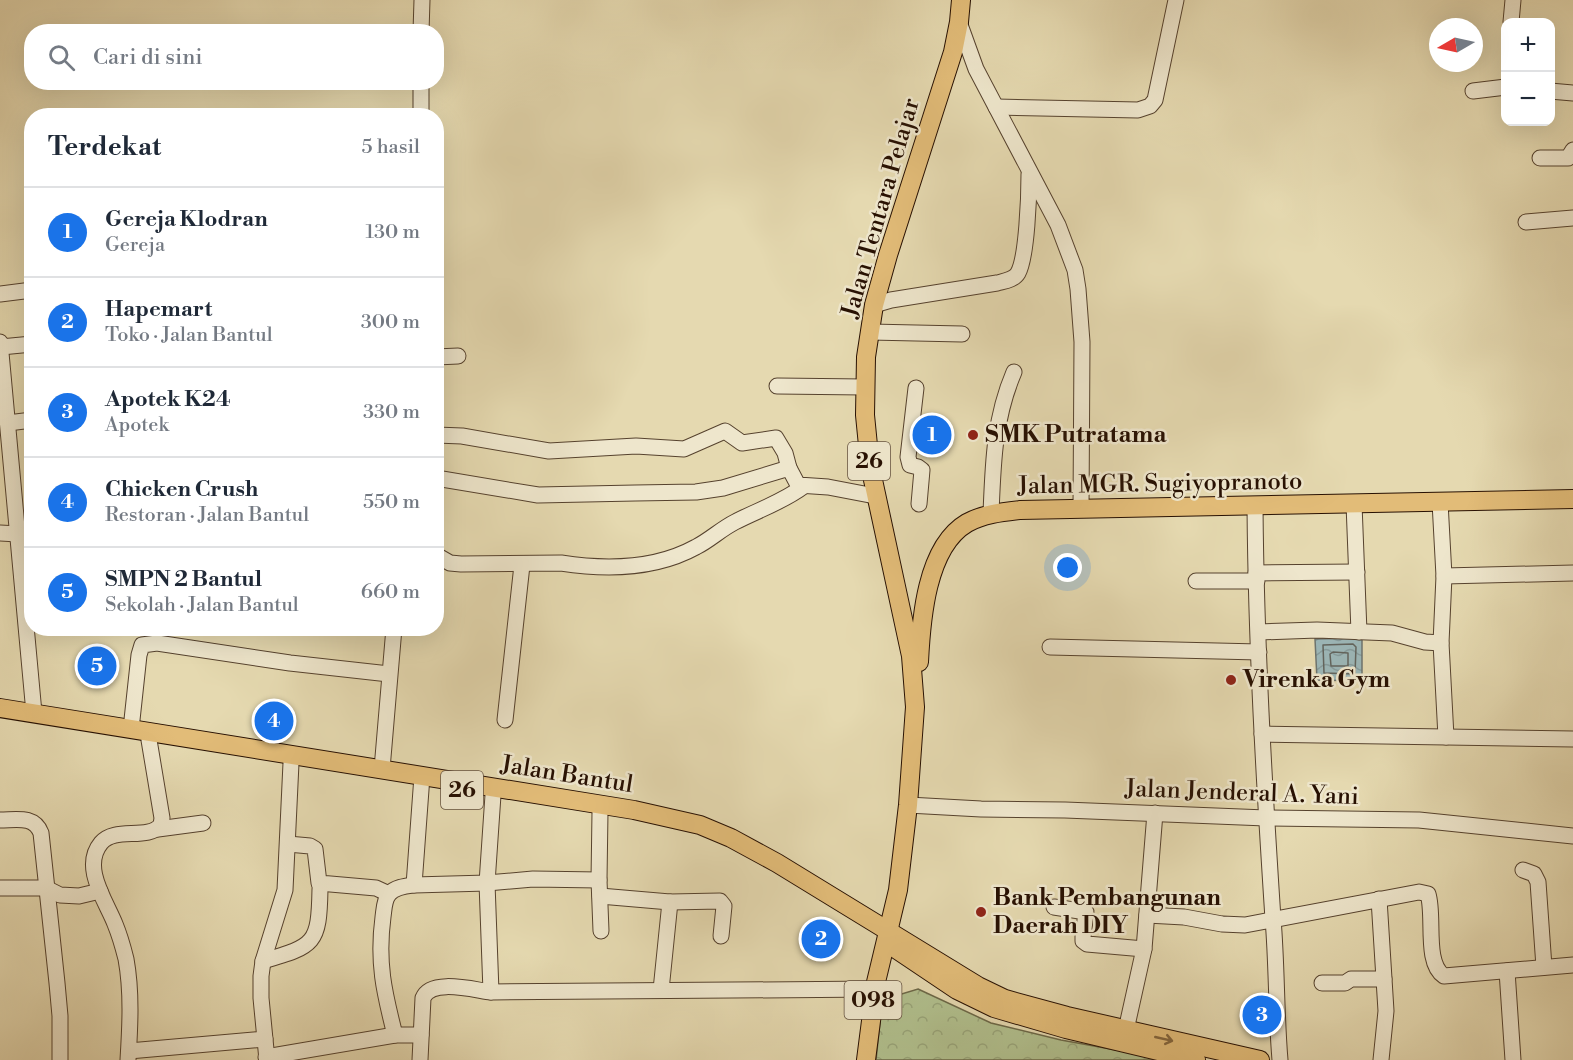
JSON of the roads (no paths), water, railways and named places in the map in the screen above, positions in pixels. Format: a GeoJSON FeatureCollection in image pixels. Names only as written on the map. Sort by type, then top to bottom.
{"type":"FeatureCollection","features":[{"type":"Feature","properties":{"kind":"main road","name":"Jalan Tentara Pelajar"},"geometry":{"type":"LineString","coordinates":[[886,935],[898,890],[908,805],[914,727],[914,690],[911,656],[875,496],[867,439],[864,387],[874,305],[953,52],[959,22],[960,0]]}},
{"type":"Feature","properties":{"kind":"main road","name":"Jalan MGR. Sugiyopranoto"},"geometry":{"type":"LineString","coordinates":[[914,727],[920,642],[929,579],[938,556],[954,534],[966,524],[992,514],[1020,510],[1573,499]]}},
{"type":"Feature","properties":{"kind":"main road","name":"Jalan Bantul"},"geometry":{"type":"LineString","coordinates":[[0,708],[382,769],[493,795],[659,824],[721,844],[797,888],[886,935]]}},
{"type":"Feature","properties":{"kind":"main road","name":"Jalan Bantul"},"geometry":{"type":"LineString","coordinates":[[0,717],[291,763],[659,814],[700,825],[757,851],[886,935]]}},
{"type":"Feature","properties":{"kind":"main road","name":"098"},"geometry":{"type":"LineString","coordinates":[[866,1060],[875,989],[886,935]]}},
{"type":"Feature","properties":{"kind":"main road"},"geometry":{"type":"LineString","coordinates":[[886,935],[1005,999],[1126,1030],[1260,1060]]}},
{"type":"Feature","properties":{"kind":"main road"},"geometry":{"type":"LineString","coordinates":[[886,935],[957,990],[994,1008],[1066,1029],[1196,1060]]}},
{"type":"Feature","properties":{"kind":"street"},"geometry":{"type":"LineString","coordinates":[[421,24],[422,0]]}},
{"type":"Feature","properties":{"kind":"street"},"geometry":{"type":"LineString","coordinates":[[996,106],[1138,110],[1150,106],[1155,100],[1176,0]]}},
{"type":"Feature","properties":{"kind":"street"},"geometry":{"type":"LineString","coordinates":[[1511,18],[1513,0]]}},
{"type":"Feature","properties":{"kind":"street"},"geometry":{"type":"LineString","coordinates":[[959,22],[976,69],[1064,239],[1075,270],[1082,342],[1081,509]]}},
{"type":"Feature","properties":{"kind":"street"},"geometry":{"type":"LineString","coordinates":[[1473,91],[1501,88]]}},
{"type":"Feature","properties":{"kind":"street"},"geometry":{"type":"LineString","coordinates":[[421,90],[421,108]]}},
{"type":"Feature","properties":{"kind":"street"},"geometry":{"type":"LineString","coordinates":[[1555,91],[1573,93]]}},
{"type":"Feature","properties":{"kind":"street"},"geometry":{"type":"LineString","coordinates":[[1540,158],[1568,158],[1573,150]]}},
{"type":"Feature","properties":{"kind":"street"},"geometry":{"type":"LineString","coordinates":[[874,305],[1012,279],[1018,273],[1023,252],[1029,171]]}},
{"type":"Feature","properties":{"kind":"street"},"geometry":{"type":"LineString","coordinates":[[1526,222],[1573,218]]}},
{"type":"Feature","properties":{"kind":"street"},"geometry":{"type":"LineString","coordinates":[[0,294],[24,291]]}},
{"type":"Feature","properties":{"kind":"street"},"geometry":{"type":"LineString","coordinates":[[870,332],[962,334]]}},
{"type":"Feature","properties":{"kind":"street"},"geometry":{"type":"LineString","coordinates":[[0,342],[8,423],[5,445],[24,556]]}},
{"type":"Feature","properties":{"kind":"street"},"geometry":{"type":"LineString","coordinates":[[1,347],[24,345]]}},
{"type":"Feature","properties":{"kind":"street"},"geometry":{"type":"LineString","coordinates":[[444,357],[458,356]]}},
{"type":"Feature","properties":{"kind":"street"},"geometry":{"type":"LineString","coordinates":[[992,514],[1000,409],[1014,372]]}},
{"type":"Feature","properties":{"kind":"street"},"geometry":{"type":"LineString","coordinates":[[777,386],[864,387]]}},
{"type":"Feature","properties":{"kind":"street"},"geometry":{"type":"LineString","coordinates":[[916,388],[908,459],[910,465],[918,466],[922,470],[919,504]]}},
{"type":"Feature","properties":{"kind":"street"},"geometry":{"type":"LineString","coordinates":[[8,423],[24,421]]}},
{"type":"Feature","properties":{"kind":"street"},"geometry":{"type":"LineString","coordinates":[[444,435],[462,436],[549,451],[636,446],[684,448],[694,446],[725,431],[742,443],[776,438],[785,453],[795,482],[804,486],[828,487],[875,496]]}},
{"type":"Feature","properties":{"kind":"street"},"geometry":{"type":"LineString","coordinates":[[444,479],[538,495],[696,492],[723,488],[789,468]]}},
{"type":"Feature","properties":{"kind":"street"},"geometry":{"type":"LineString","coordinates":[[444,560],[450,563],[461,564],[561,563],[577,566],[618,566],[672,558],[698,546],[738,520],[788,497],[804,486]]}},
{"type":"Feature","properties":{"kind":"street"},"geometry":{"type":"LineString","coordinates":[[1440,502],[1444,576],[1441,643],[1446,737]]}},
{"type":"Feature","properties":{"kind":"street"},"geometry":{"type":"LineString","coordinates":[[1354,504],[1359,632]]}},
{"type":"Feature","properties":{"kind":"street"},"geometry":{"type":"LineString","coordinates":[[1255,505],[1262,734],[1280,1060]]}},
{"type":"Feature","properties":{"kind":"street"},"geometry":{"type":"LineString","coordinates":[[0,533],[23,540]]}},
{"type":"Feature","properties":{"kind":"street"},"geometry":{"type":"LineString","coordinates":[[505,720],[522,564]]}},
{"type":"Feature","properties":{"kind":"street"},"geometry":{"type":"LineString","coordinates":[[1196,581],[1357,572]]}},
{"type":"Feature","properties":{"kind":"street"},"geometry":{"type":"LineString","coordinates":[[1444,576],[1573,573]]}},
{"type":"Feature","properties":{"kind":"street"},"geometry":{"type":"LineString","coordinates":[[1259,632],[1317,630],[1400,634],[1425,642],[1441,643]]}},
{"type":"Feature","properties":{"kind":"street"},"geometry":{"type":"LineString","coordinates":[[29,636],[34,713]]}},
{"type":"Feature","properties":{"kind":"street"},"geometry":{"type":"LineString","coordinates":[[382,769],[393,636]]}},
{"type":"Feature","properties":{"kind":"street"},"geometry":{"type":"LineString","coordinates":[[131,729],[139,654],[144,644],[389,674]]}},
{"type":"Feature","properties":{"kind":"street"},"geometry":{"type":"LineString","coordinates":[[1050,647],[1259,652]]}},
{"type":"Feature","properties":{"kind":"street"},"geometry":{"type":"LineString","coordinates":[[1262,734],[1573,739]]}},
{"type":"Feature","properties":{"kind":"street"},"geometry":{"type":"LineString","coordinates":[[149,740],[162,818],[158,829]]}},
{"type":"Feature","properties":{"kind":"street"},"geometry":{"type":"LineString","coordinates":[[291,763],[285,890],[263,961],[261,998],[266,1059],[395,1035],[422,1035]]}},
{"type":"Feature","properties":{"kind":"street"},"geometry":{"type":"LineString","coordinates":[[414,885],[422,780]]}},
{"type":"Feature","properties":{"kind":"street"},"geometry":{"type":"LineString","coordinates":[[491,992],[487,883],[493,795]]}},
{"type":"Feature","properties":{"kind":"street","name":"Jalan Jenderal A. Yani"},"geometry":{"type":"LineString","coordinates":[[908,805],[1266,818],[1419,820],[1573,836]]}},
{"type":"Feature","properties":{"kind":"street"},"geometry":{"type":"LineString","coordinates":[[600,812],[601,931]]}},
{"type":"Feature","properties":{"kind":"street"},"geometry":{"type":"LineString","coordinates":[[1126,1030],[1144,949],[1155,813]]}},
{"type":"Feature","properties":{"kind":"street"},"geometry":{"type":"LineString","coordinates":[[0,820],[30,820],[38,826],[43,843],[60,1016],[60,1060]]}},
{"type":"Feature","properties":{"kind":"street"},"geometry":{"type":"LineString","coordinates":[[203,823],[110,837],[101,843],[94,857],[100,891],[121,941],[125,958],[130,997],[128,1056],[265,1039]]}},
{"type":"Feature","properties":{"kind":"street"},"geometry":{"type":"LineString","coordinates":[[288,844],[315,849],[319,883],[376,888],[389,894]]}},
{"type":"Feature","properties":{"kind":"street"},"geometry":{"type":"LineString","coordinates":[[1523,870],[1534,874],[1538,882],[1544,967]]}},
{"type":"Feature","properties":{"kind":"street"},"geometry":{"type":"LineString","coordinates":[[395,1035],[380,970],[381,930],[389,894],[404,886],[533,879],[599,888],[670,902],[723,902],[721,936]]}},
{"type":"Feature","properties":{"kind":"street"},"geometry":{"type":"LineString","coordinates":[[0,888],[46,888],[60,895],[79,896],[100,891]]}},
{"type":"Feature","properties":{"kind":"street"},"geometry":{"type":"LineString","coordinates":[[263,961],[292,953],[310,941],[318,926],[320,889]]}},
{"type":"Feature","properties":{"kind":"street"},"geometry":{"type":"LineString","coordinates":[[1147,915],[1184,917],[1236,925],[1274,921],[1419,892],[1428,894],[1431,905],[1432,959],[1438,972],[1444,975],[1573,965]]}},
{"type":"Feature","properties":{"kind":"street"},"geometry":{"type":"LineString","coordinates":[[1379,899],[1386,1011],[1381,1060]]}},
{"type":"Feature","properties":{"kind":"street"},"geometry":{"type":"LineString","coordinates":[[661,990],[670,902]]}},
{"type":"Feature","properties":{"kind":"street"},"geometry":{"type":"LineString","coordinates":[[1053,907],[1086,912],[1083,941],[1087,944],[1144,949]]}},
{"type":"Feature","properties":{"kind":"street"},"geometry":{"type":"LineString","coordinates":[[1507,971],[1513,1060]]}},
{"type":"Feature","properties":{"kind":"street"},"geometry":{"type":"LineString","coordinates":[[1322,983],[1346,983],[1351,979],[1384,979]]}},
{"type":"Feature","properties":{"kind":"street"},"geometry":{"type":"LineString","coordinates":[[420,1060],[423,998],[429,989],[441,986],[491,992],[875,989]]}},
{"type":"Feature","properties":{"kind":"water"},"geometry":{"type":"Polygon","coordinates":[[[1362,638],[1362,681],[1317,680],[1315,639],[1362,638]]]}},
{"type":"Feature","properties":{"kind":"place","name":"Gereja Klodran"},"geometry":{"type":"Point","coordinates":[932,435]}},
{"type":"Feature","properties":{"kind":"place","name":"SMK Putratama"},"geometry":{"type":"Point","coordinates":[973,435]}},
{"type":"Feature","properties":{"kind":"place","name":"SMPN 2 Bantul"},"geometry":{"type":"Point","coordinates":[97,666]}},
{"type":"Feature","properties":{"kind":"place","name":"Virenka Gym"},"geometry":{"type":"Point","coordinates":[1231,680]}},
{"type":"Feature","properties":{"kind":"place","name":"Chicken Crush"},"geometry":{"type":"Point","coordinates":[274,721]}},
{"type":"Feature","properties":{"kind":"place","name":"Bank Pembangunan Daerah DIY"},"geometry":{"type":"Point","coordinates":[981,912]}},
{"type":"Feature","properties":{"kind":"place","name":"Hapemart"},"geometry":{"type":"Point","coordinates":[821,939]}},
{"type":"Feature","properties":{"kind":"place","name":"Apotek K24"},"geometry":{"type":"Point","coordinates":[1262,1015]}}]}
